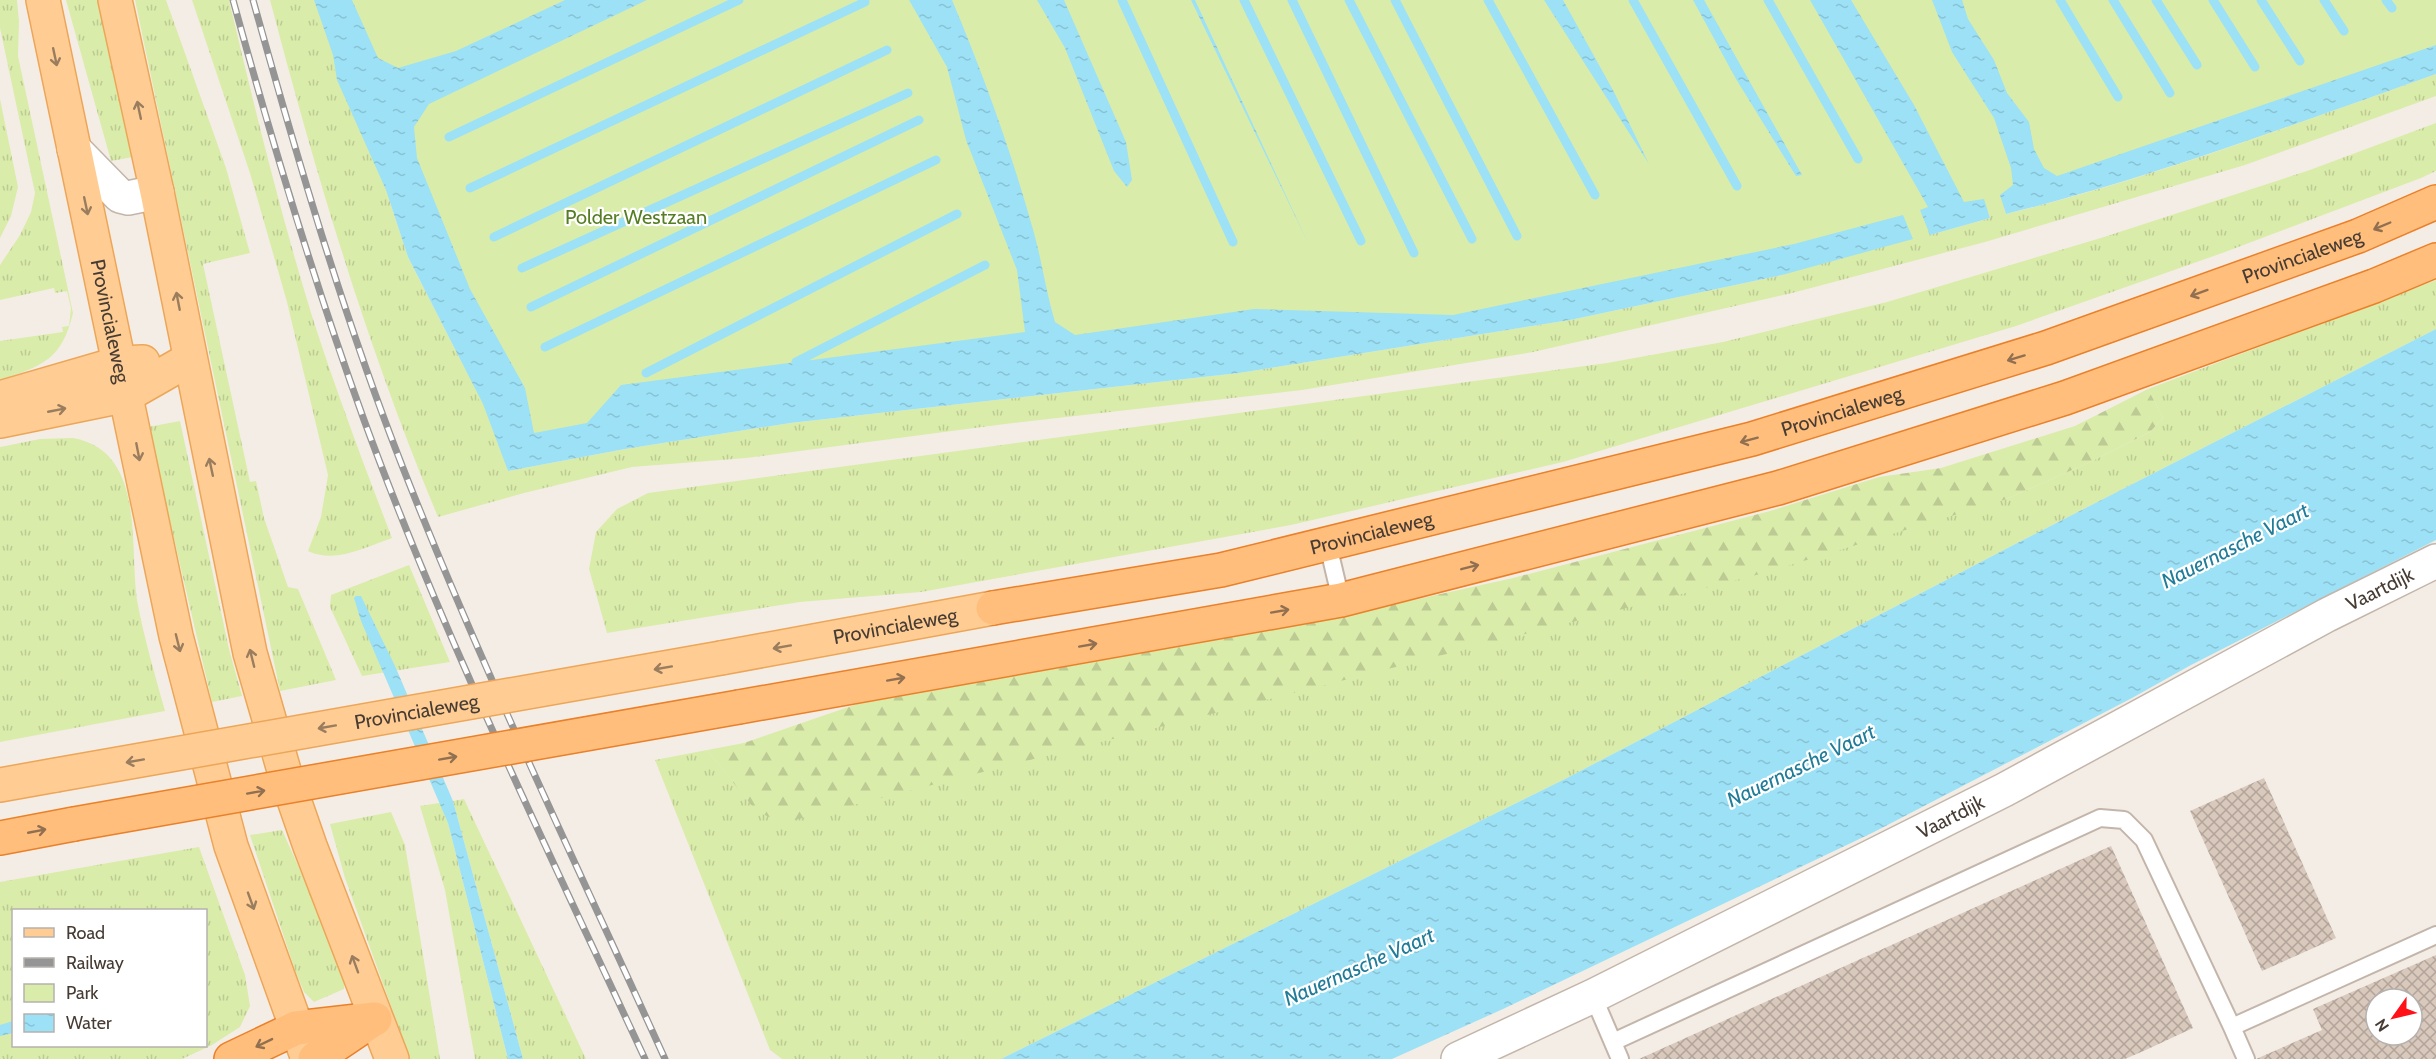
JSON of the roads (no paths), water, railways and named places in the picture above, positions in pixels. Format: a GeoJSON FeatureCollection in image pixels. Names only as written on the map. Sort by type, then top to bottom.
{"type":"FeatureCollection","features":[{"type":"Feature","properties":{"kind":"highway","name":"Provincialeweg"},"geometry":{"type":"LineString","coordinates":[[993,608],[1221,570],[1752,439],[2035,352],[2358,236],[2436,202]]}},
{"type":"Feature","properties":{"kind":"highway"},"geometry":{"type":"LineString","coordinates":[[0,838],[1341,600],[1778,488],[2065,398],[2374,286],[2436,260]]}},
{"type":"Feature","properties":{"kind":"highway"},"geometry":{"type":"LineString","coordinates":[[231,1059],[296,1028],[375,1018]]}},
{"type":"Feature","properties":{"kind":"highway"},"geometry":{"type":"LineString","coordinates":[[315,1059],[375,1018]]}},
{"type":"Feature","properties":{"kind":"main road","name":"Provincialeweg"},"geometry":{"type":"LineString","coordinates":[[43,0],[176,636],[205,753],[231,846],[308,1059]]}},
{"type":"Feature","properties":{"kind":"main road"},"geometry":{"type":"LineString","coordinates":[[115,0],[157,192],[250,653],[267,714],[310,846],[392,1059]]}},
{"type":"Feature","properties":{"kind":"main road"},"geometry":{"type":"LineString","coordinates":[[0,398],[120,363],[190,359]]}},
{"type":"Feature","properties":{"kind":"main road"},"geometry":{"type":"LineString","coordinates":[[0,421],[127,395],[190,359]]}},
{"type":"Feature","properties":{"kind":"main road","name":"Provincialeweg"},"geometry":{"type":"LineString","coordinates":[[0,785],[993,608]]}},
{"type":"Feature","properties":{"kind":"street"},"geometry":{"type":"LineString","coordinates":[[74,149],[120,196],[128,198],[157,192]]}},
{"type":"Feature","properties":{"kind":"street","name":"Vaartdijk"},"geometry":{"type":"LineString","coordinates":[[1458,1059],[1593,996],[2004,790],[2327,615],[2436,561]]}},
{"type":"Feature","properties":{"kind":"lane"},"geometry":{"type":"LineString","coordinates":[[1328,545],[1341,600]]}},
{"type":"Feature","properties":{"kind":"lane"},"geometry":{"type":"LineString","coordinates":[[1613,1042],[2100,818],[2124,820],[2144,840],[2246,1059]]}},
{"type":"Feature","properties":{"kind":"lane"},"geometry":{"type":"LineString","coordinates":[[2232,1027],[2436,935]]}},
{"type":"Feature","properties":{"kind":"lane"},"geometry":{"type":"LineString","coordinates":[[1593,996],[1620,1059]]}},
{"type":"Feature","properties":{"kind":"water"},"geometry":{"type":"Polygon","coordinates":[[[314,0],[352,0],[378,58],[398,68],[456,51],[565,0],[647,0],[429,104],[414,127],[417,158],[470,289],[525,388],[534,433],[587,423],[621,385],[1025,332],[1017,270],[966,140],[947,67],[909,0],[952,0],[1007,145],[1034,233],[1055,322],[1075,335],[1254,309],[1453,315],[1794,244],[1903,215],[1913,239],[1782,275],[1570,320],[1239,373],[790,423],[625,449],[508,471],[483,404],[408,257],[386,190],[337,80],[333,55],[314,0]]]}},
{"type":"Feature","properties":{"kind":"water"},"geometry":{"type":"Polygon","coordinates":[[[1037,0],[1064,0],[1126,142],[1132,180],[1127,187],[1114,171],[1065,48],[1037,0]]]}},
{"type":"Feature","properties":{"kind":"water"},"geometry":{"type":"Polygon","coordinates":[[[1191,0],[1195,0],[1309,245],[1191,0]]]}},
{"type":"Feature","properties":{"kind":"water"},"geometry":{"type":"Polygon","coordinates":[[[1544,0],[1563,0],[1614,92],[1649,164],[1544,0]]]}},
{"type":"Feature","properties":{"kind":"water"},"geometry":{"type":"Polygon","coordinates":[[[1693,0],[1704,0],[1802,175],[1796,176],[1736,79],[1693,0]]]}},
{"type":"Feature","properties":{"kind":"water"},"geometry":{"type":"Polygon","coordinates":[[[1810,0],[1851,0],[1914,105],[1964,202],[1984,199],[1990,218],[1930,235],[1920,210],[1928,207],[1810,0]]]}},
{"type":"Feature","properties":{"kind":"water"},"geometry":{"type":"Polygon","coordinates":[[[1932,0],[1962,0],[1968,19],[1994,60],[2007,93],[2029,122],[2034,149],[2044,168],[2057,176],[2436,45],[2436,74],[2169,167],[2006,214],[2000,195],[2013,185],[2011,168],[1994,118],[1952,52],[1932,0]]]}},
{"type":"Feature","properties":{"kind":"water","name":"Nauernasche Vaart"},"geometry":{"type":"Polygon","coordinates":[[[2436,329],[2436,540],[2191,665],[1874,832],[1503,1009],[1392,1059],[1001,1059],[1565,779],[2023,540],[2436,329]]]}},
{"type":"Feature","properties":{"kind":"water"},"geometry":{"type":"Polygon","coordinates":[[[361,596],[395,666],[453,801],[523,1059],[508,1059],[448,823],[361,621],[354,598],[361,596]]]}},
{"type":"Feature","properties":{"kind":"water"},"geometry":{"type":"Polygon","coordinates":[[[12,1021],[12,1033],[0,1036],[0,1025],[12,1021]]]}},
{"type":"Feature","properties":{"kind":"waterway"},"geometry":{"type":"LineString","coordinates":[[449,137],[739,0]]}},
{"type":"Feature","properties":{"kind":"waterway"},"geometry":{"type":"LineString","coordinates":[[1122,0],[1233,242]]}},
{"type":"Feature","properties":{"kind":"waterway"},"geometry":{"type":"LineString","coordinates":[[1244,0],[1361,241]]}},
{"type":"Feature","properties":{"kind":"waterway"},"geometry":{"type":"LineString","coordinates":[[1292,0],[1414,253]]}},
{"type":"Feature","properties":{"kind":"waterway"},"geometry":{"type":"LineString","coordinates":[[1349,0],[1472,239]]}},
{"type":"Feature","properties":{"kind":"waterway"},"geometry":{"type":"LineString","coordinates":[[1395,0],[1517,236]]}},
{"type":"Feature","properties":{"kind":"waterway"},"geometry":{"type":"LineString","coordinates":[[1488,0],[1595,195]]}},
{"type":"Feature","properties":{"kind":"waterway"},"geometry":{"type":"LineString","coordinates":[[1633,0],[1737,186]]}},
{"type":"Feature","properties":{"kind":"waterway"},"geometry":{"type":"LineString","coordinates":[[1768,0],[1858,159]]}},
{"type":"Feature","properties":{"kind":"waterway"},"geometry":{"type":"LineString","coordinates":[[2060,0],[2118,97]]}},
{"type":"Feature","properties":{"kind":"waterway"},"geometry":{"type":"LineString","coordinates":[[2113,0],[2170,93]]}},
{"type":"Feature","properties":{"kind":"waterway"},"geometry":{"type":"LineString","coordinates":[[2156,0],[2197,65]]}},
{"type":"Feature","properties":{"kind":"waterway"},"geometry":{"type":"LineString","coordinates":[[2213,0],[2255,67]]}},
{"type":"Feature","properties":{"kind":"waterway"},"geometry":{"type":"LineString","coordinates":[[2261,0],[2300,61]]}},
{"type":"Feature","properties":{"kind":"waterway"},"geometry":{"type":"LineString","coordinates":[[2324,0],[2344,31]]}},
{"type":"Feature","properties":{"kind":"waterway"},"geometry":{"type":"LineString","coordinates":[[2386,0],[2392,8]]}},
{"type":"Feature","properties":{"kind":"waterway"},"geometry":{"type":"LineString","coordinates":[[470,188],[865,2]]}},
{"type":"Feature","properties":{"kind":"waterway"},"geometry":{"type":"LineString","coordinates":[[494,237],[887,50]]}},
{"type":"Feature","properties":{"kind":"waterway"},"geometry":{"type":"LineString","coordinates":[[522,268],[908,93]]}},
{"type":"Feature","properties":{"kind":"waterway"},"geometry":{"type":"LineString","coordinates":[[531,307],[919,120]]}},
{"type":"Feature","properties":{"kind":"waterway"},"geometry":{"type":"LineString","coordinates":[[545,347],[936,160]]}},
{"type":"Feature","properties":{"kind":"waterway"},"geometry":{"type":"LineString","coordinates":[[646,373],[957,214]]}},
{"type":"Feature","properties":{"kind":"waterway"},"geometry":{"type":"LineString","coordinates":[[796,362],[985,265]]}},
{"type":"Feature","properties":{"kind":"railway"},"geometry":{"type":"LineString","coordinates":[[233,0],[278,159],[311,264],[364,420],[395,501],[462,662],[645,1059]]}},
{"type":"Feature","properties":{"kind":"railway"},"geometry":{"type":"LineString","coordinates":[[253,0],[322,236],[360,353],[403,468],[497,692],[665,1059]]}},
{"type":"Feature","properties":{"kind":"park label","name":"Polder Westzaan"},"geometry":{"type":"Point","coordinates":[636,217]}}]}
